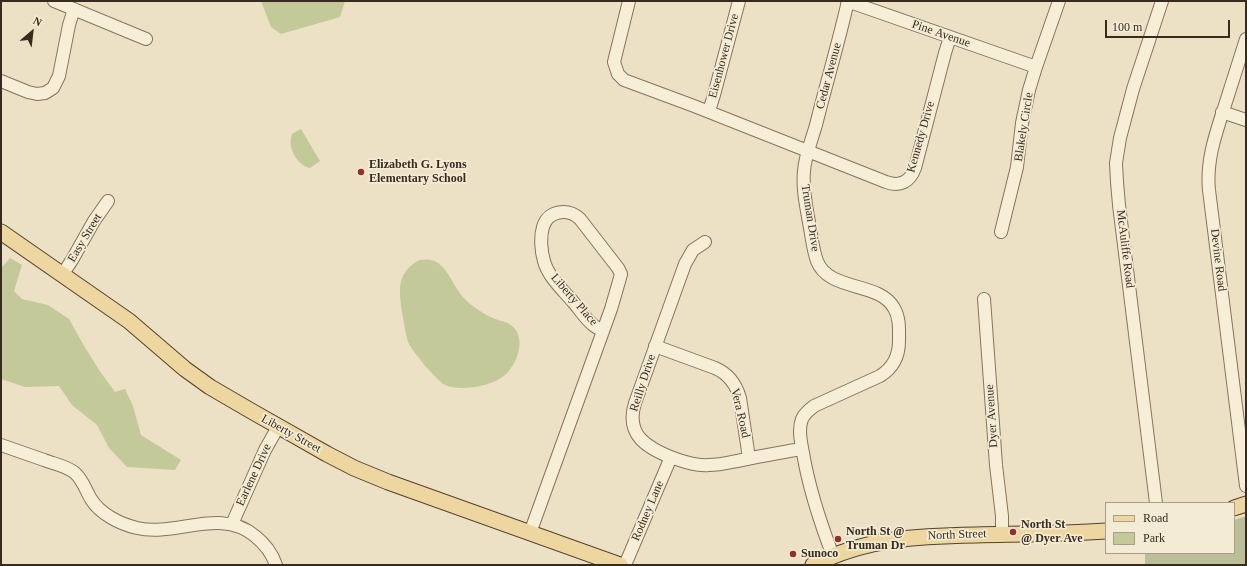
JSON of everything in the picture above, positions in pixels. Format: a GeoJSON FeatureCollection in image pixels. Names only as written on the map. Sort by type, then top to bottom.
{"type":"FeatureCollection","features":[{"type":"Feature","properties":{"kind":"main road","name":"Liberty Street"},"geometry":{"type":"LineString","coordinates":[[1,232],[138,328],[198,378],[278,427],[337,460],[371,475],[620,565]]}},
{"type":"Feature","properties":{"kind":"main road"},"geometry":{"type":"LineString","coordinates":[[1235,508],[1246,504]]}},
{"type":"Feature","properties":{"kind":"main road","name":"North Street"},"geometry":{"type":"LineString","coordinates":[[813,565],[833,556],[863,546],[893,540],[931,536],[1105,531]]}},
{"type":"Feature","properties":{"kind":"street"},"geometry":{"type":"LineString","coordinates":[[54,1],[146,39]]}},
{"type":"Feature","properties":{"kind":"street"},"geometry":{"type":"LineString","coordinates":[[629,1],[614,58],[614,66],[618,74],[628,82],[709,111],[808,151]]}},
{"type":"Feature","properties":{"kind":"street","name":"Eisenhower Drive"},"geometry":{"type":"LineString","coordinates":[[709,111],[739,1]]}},
{"type":"Feature","properties":{"kind":"street","name":"Pine Avenue"},"geometry":{"type":"LineString","coordinates":[[848,1],[1036,67]]}},
{"type":"Feature","properties":{"kind":"street","name":"Cedar Avenue"},"geometry":{"type":"LineString","coordinates":[[808,151],[848,1]]}},
{"type":"Feature","properties":{"kind":"street","name":"Blakely Circle"},"geometry":{"type":"LineString","coordinates":[[1001,232],[1018,167],[1022,117],[1036,67],[1058,1]]}},
{"type":"Feature","properties":{"kind":"street","name":"McAuliffe Road"},"geometry":{"type":"LineString","coordinates":[[1156,502],[1118,199],[1116,163],[1118,147],[1126,114],[1162,1]]}},
{"type":"Feature","properties":{"kind":"street"},"geometry":{"type":"LineString","coordinates":[[1,81],[37,94],[45,93],[53,88],[59,76],[69,25],[74,9]]}},
{"type":"Feature","properties":{"kind":"street","name":"Kennedy Drive"},"geometry":{"type":"LineString","coordinates":[[808,151],[891,184],[899,184],[907,180],[915,168],[950,37]]}},
{"type":"Feature","properties":{"kind":"street","name":"Devine Road"},"geometry":{"type":"LineString","coordinates":[[1246,39],[1210,154],[1208,182],[1246,486]]}},
{"type":"Feature","properties":{"kind":"street"},"geometry":{"type":"LineString","coordinates":[[1222,112],[1246,120]]}},
{"type":"Feature","properties":{"kind":"street","name":"Truman Drive"},"geometry":{"type":"LineString","coordinates":[[808,151],[804,166],[804,182],[814,252],[822,270],[830,276],[877,294],[889,301],[894,308],[899,327],[899,342],[896,361],[891,368],[884,374],[814,406],[807,412],[802,420],[800,429],[807,477],[820,524],[833,556]]}},
{"type":"Feature","properties":{"kind":"street","name":"Easy Street"},"geometry":{"type":"LineString","coordinates":[[62,275],[90,227],[108,201]]}},
{"type":"Feature","properties":{"kind":"street","name":"Liberty Place"},"geometry":{"type":"LineString","coordinates":[[530,533],[602,331],[619,282],[620,271],[577,216],[566,212],[554,214],[546,221],[543,230],[543,252],[546,266],[554,279],[590,322],[602,331]]}},
{"type":"Feature","properties":{"kind":"street","name":"Reilly Drive"},"geometry":{"type":"LineString","coordinates":[[705,242],[693,250],[687,259],[634,403],[632,420],[635,431],[642,441],[651,448],[689,464],[702,466],[802,449]]}},
{"type":"Feature","properties":{"kind":"street","name":"Dyer Avenue"},"geometry":{"type":"LineString","coordinates":[[984,299],[1002,534]]}},
{"type":"Feature","properties":{"kind":"street","name":"Vera Road"},"geometry":{"type":"LineString","coordinates":[[655,346],[715,368],[732,380],[740,398],[749,458]]}},
{"type":"Feature","properties":{"kind":"street","name":"Earlene Drive"},"geometry":{"type":"LineString","coordinates":[[232,524],[259,462],[278,427]]}},
{"type":"Feature","properties":{"kind":"street"},"geometry":{"type":"LineString","coordinates":[[1,446],[60,466],[73,472],[98,508],[107,515],[130,526],[154,530],[216,523],[232,524],[247,530],[261,541],[269,551],[276,565]]}},
{"type":"Feature","properties":{"kind":"street","name":"Rodney Lane"},"geometry":{"type":"LineString","coordinates":[[625,565],[670,457]]}},
{"type":"Feature","properties":{"kind":"green space"},"geometry":{"type":"Polygon","coordinates":[[[261,1],[345,1],[340,17],[281,34],[271,27],[261,1]]]}},
{"type":"Feature","properties":{"kind":"green space"},"geometry":{"type":"Polygon","coordinates":[[[301,129],[320,161],[310,168],[305,166],[297,159],[292,149],[292,134],[301,129]]]}},
{"type":"Feature","properties":{"kind":"green space"},"geometry":{"type":"Polygon","coordinates":[[[10,258],[22,265],[14,291],[22,299],[48,305],[69,319],[99,370],[115,392],[125,389],[133,406],[141,435],[181,460],[175,470],[127,467],[109,448],[97,425],[72,405],[59,386],[25,387],[1,379],[1,268],[10,258]]]}},
{"type":"Feature","properties":{"kind":"green space"},"geometry":{"type":"Polygon","coordinates":[[[420,260],[429,260],[442,266],[463,297],[479,311],[509,324],[516,331],[520,343],[517,356],[512,367],[501,378],[489,384],[475,387],[460,388],[445,385],[436,378],[414,352],[408,342],[401,304],[400,289],[403,276],[407,270],[420,260]]]}},
{"type":"Feature","properties":{"kind":"green space"},"geometry":{"type":"Polygon","coordinates":[[[1246,516],[1246,565],[1145,565],[1145,554],[1235,554],[1235,520],[1246,516]]]}},
{"type":"Feature","properties":{"kind":"place","name":"Elizabeth G. Lyons Elementary School"},"geometry":{"type":"Point","coordinates":[361,172]}},
{"type":"Feature","properties":{"kind":"place","name":"North St @ Dyer Ave"},"geometry":{"type":"Point","coordinates":[1013,532]}},
{"type":"Feature","properties":{"kind":"place","name":"North St @ Truman Dr"},"geometry":{"type":"Point","coordinates":[838,539]}},
{"type":"Feature","properties":{"kind":"place","name":"Sunoco"},"geometry":{"type":"Point","coordinates":[793,554]}}]}
